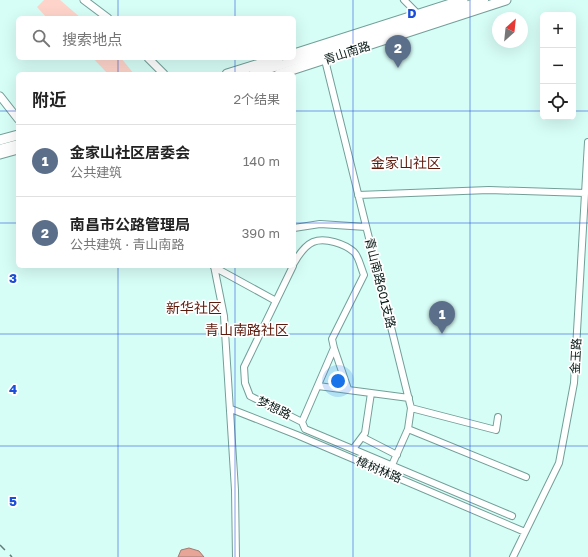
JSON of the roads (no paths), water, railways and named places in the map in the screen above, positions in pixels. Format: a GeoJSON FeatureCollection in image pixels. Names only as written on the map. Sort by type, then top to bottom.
{"type":"FeatureCollection","features":[{"type":"Feature","properties":{"kind":"main road","name":"青山南路"},"geometry":{"type":"LineString","coordinates":[[296,53],[463,0]]}},
{"type":"Feature","properties":{"kind":"main road"},"geometry":{"type":"LineString","coordinates":[[259,72],[484,0]]}},
{"type":"Feature","properties":{"kind":"main road"},"geometry":{"type":"LineString","coordinates":[[270,72],[388,36],[491,0]]}},
{"type":"Feature","properties":{"kind":"main road","name":"青山南路"},"geometry":{"type":"LineString","coordinates":[[286,72],[506,0]]}},
{"type":"Feature","properties":{"kind":"main road"},"geometry":{"type":"LineString","coordinates":[[234,72],[272,60]]}},
{"type":"Feature","properties":{"kind":"main road"},"geometry":{"type":"LineString","coordinates":[[0,140],[16,136]]}},
{"type":"Feature","properties":{"kind":"main road"},"geometry":{"type":"LineString","coordinates":[[0,144],[16,140]]}},
{"type":"Feature","properties":{"kind":"main road"},"geometry":{"type":"LineString","coordinates":[[0,149],[16,145]]}},
{"type":"Feature","properties":{"kind":"main road"},"geometry":{"type":"LineString","coordinates":[[0,154],[16,150]]}},
{"type":"Feature","properties":{"kind":"street"},"geometry":{"type":"LineString","coordinates":[[84,0],[105,16]]}},
{"type":"Feature","properties":{"kind":"street"},"geometry":{"type":"LineString","coordinates":[[404,0],[420,15]]}},
{"type":"Feature","properties":{"kind":"street"},"geometry":{"type":"LineString","coordinates":[[150,60],[162,72]]}},
{"type":"Feature","properties":{"kind":"street","name":"青山南路601支路"},"geometry":{"type":"LineString","coordinates":[[325,60],[411,408],[408,429],[392,465]]}},
{"type":"Feature","properties":{"kind":"street"},"geometry":{"type":"LineString","coordinates":[[0,96],[16,116]]}},
{"type":"Feature","properties":{"kind":"street","name":"金玉路"},"geometry":{"type":"LineString","coordinates":[[513,557],[559,463],[574,383],[588,142]]}},
{"type":"Feature","properties":{"kind":"street"},"geometry":{"type":"LineString","coordinates":[[358,195],[489,190],[585,193]]}},
{"type":"Feature","properties":{"kind":"street"},"geometry":{"type":"LineString","coordinates":[[296,228],[320,224],[366,227]]}},
{"type":"Feature","properties":{"kind":"street","name":"梦想路"},"geometry":{"type":"LineString","coordinates":[[292,268],[244,367],[245,383],[250,396],[302,422],[334,348],[332,339],[364,275],[355,253],[340,244],[324,241],[313,242],[303,250],[296,260]]}},
{"type":"Feature","properties":{"kind":"street"},"geometry":{"type":"LineString","coordinates":[[214,268],[224,316],[236,497],[236,557]]}},
{"type":"Feature","properties":{"kind":"street"},"geometry":{"type":"LineString","coordinates":[[216,268],[276,301]]}},
{"type":"Feature","properties":{"kind":"street"},"geometry":{"type":"LineString","coordinates":[[334,348],[348,389]]}},
{"type":"Feature","properties":{"kind":"street"},"geometry":{"type":"LineString","coordinates":[[318,386],[409,398]]}},
{"type":"Feature","properties":{"kind":"street"},"geometry":{"type":"LineString","coordinates":[[353,449],[365,434],[371,393]]}},
{"type":"Feature","properties":{"kind":"street"},"geometry":{"type":"LineString","coordinates":[[411,408],[496,430],[498,417]]}},
{"type":"Feature","properties":{"kind":"street","name":"樟树林路"},"geometry":{"type":"LineString","coordinates":[[231,409],[526,532]]}},
{"type":"Feature","properties":{"kind":"street"},"geometry":{"type":"LineString","coordinates":[[296,435],[302,422]]}},
{"type":"Feature","properties":{"kind":"street"},"geometry":{"type":"LineString","coordinates":[[302,422],[305,429],[512,516]]}},
{"type":"Feature","properties":{"kind":"street"},"geometry":{"type":"LineString","coordinates":[[408,429],[526,477]]}},
{"type":"Feature","properties":{"kind":"street"},"geometry":{"type":"LineString","coordinates":[[362,437],[397,455]]}},
{"type":"Feature","properties":{"kind":"railway"},"geometry":{"type":"LineString","coordinates":[[0,545],[12,557]]}},
{"type":"Feature","properties":{"kind":"place","name":"南昌市公路管理局"},"geometry":{"type":"Point","coordinates":[398,68]}},
{"type":"Feature","properties":{"kind":"place","name":"金家山社区居委会"},"geometry":{"type":"Point","coordinates":[442,334]}},
{"type":"Feature","properties":{"kind":"district","name":"金家山社区"},"geometry":{"type":"Point","coordinates":[406,163]}},
{"type":"Feature","properties":{"kind":"district","name":"新华社区"},"geometry":{"type":"Point","coordinates":[194,308]}},
{"type":"Feature","properties":{"kind":"district","name":"青山南路社区"},"geometry":{"type":"Point","coordinates":[247,330]}}]}
